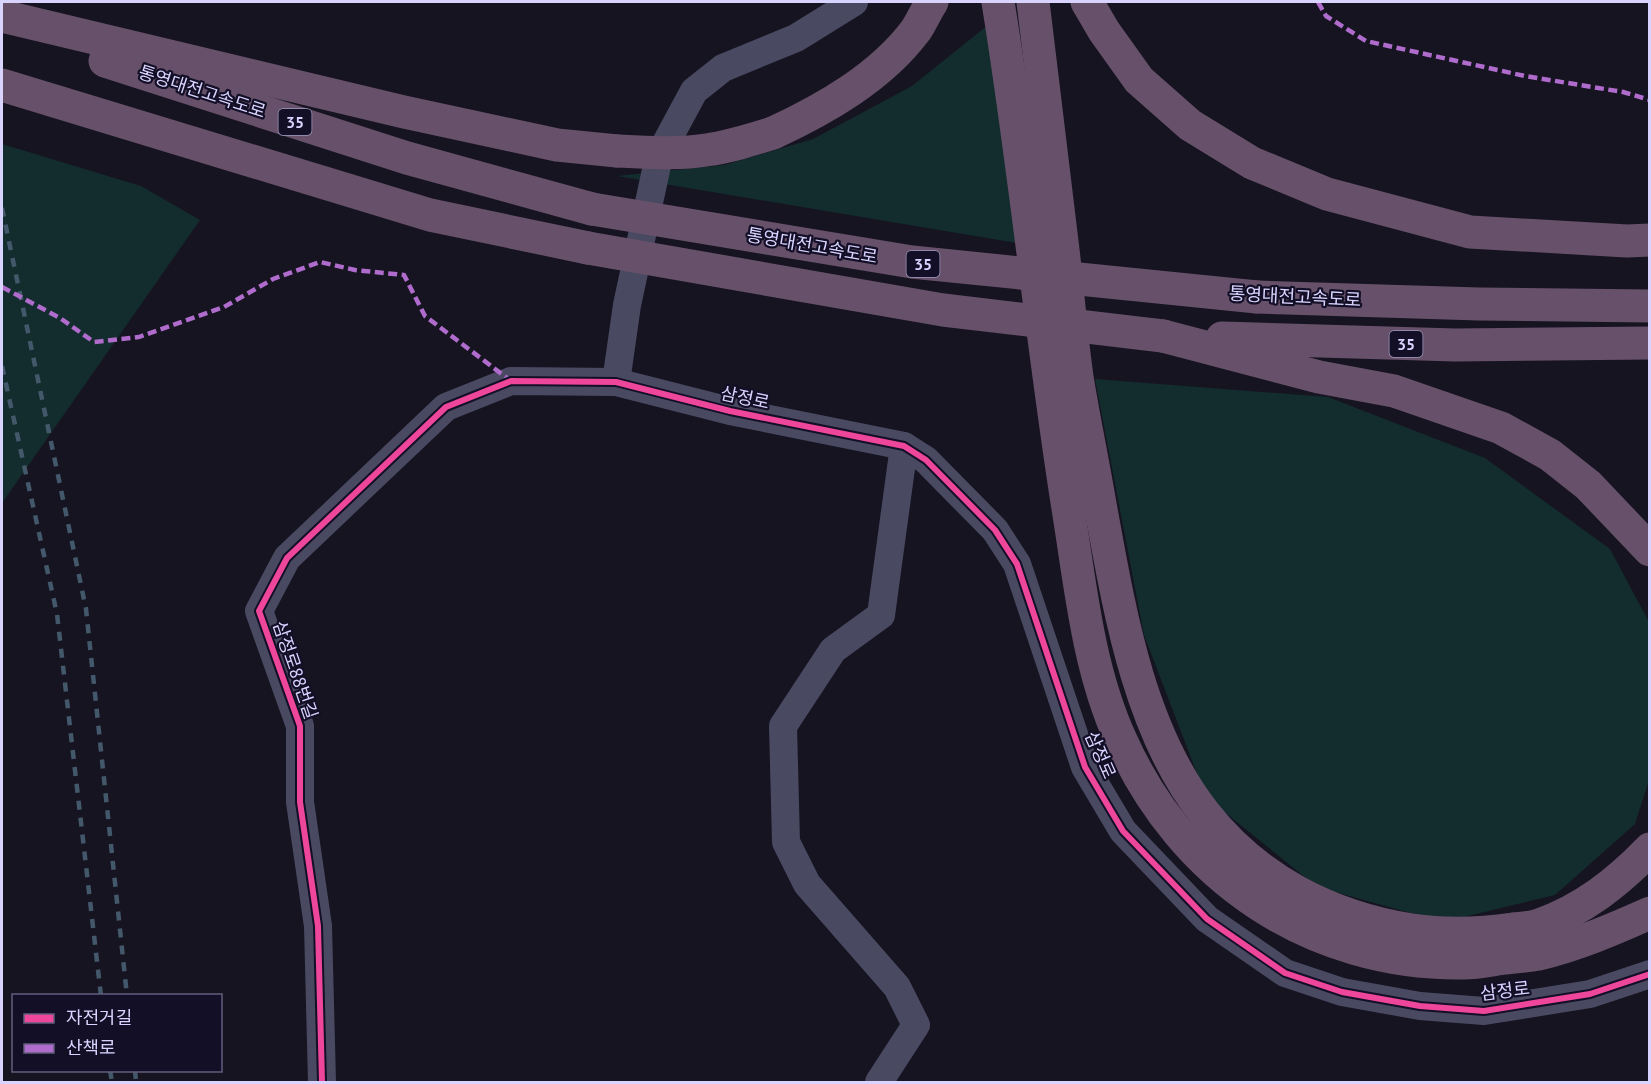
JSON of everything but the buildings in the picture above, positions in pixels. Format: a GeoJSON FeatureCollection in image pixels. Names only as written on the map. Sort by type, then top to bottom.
{"type":"FeatureCollection","features":[{"type":"Feature","properties":{"kind":"highway"},"geometry":{"type":"LineString","coordinates":[[2,16],[415,115],[557,145],[671,153],[704,151],[737,144],[773,133],[807,117],[885,63],[916,30],[932,2]]}},
{"type":"Feature","properties":{"kind":"highway"},"geometry":{"type":"LineString","coordinates":[[1033,2],[1077,377],[1113,575],[1133,658],[1151,716],[1184,785],[1205,814],[1256,866],[1293,890],[1330,909],[1362,919],[1437,933],[1486,933],[1538,926],[1589,902],[1625,875],[1650,849]]}},
{"type":"Feature","properties":{"kind":"highway"},"geometry":{"type":"LineString","coordinates":[[1087,2],[1104,31],[1139,80],[1190,125],[1252,164],[1327,194],[1470,232],[1627,241],[1650,240]]}},
{"type":"Feature","properties":{"kind":"highway"},"geometry":{"type":"LineString","coordinates":[[999,7],[1061,465],[1095,668],[1120,738],[1146,786],[1183,840],[1228,883],[1272,914],[1313,936],[1356,951],[1404,961],[1466,963],[1539,954],[1606,932],[1650,913]]}},
{"type":"Feature","properties":{"kind":"highway","name":"통영대전고속도로"},"geometry":{"type":"LineString","coordinates":[[2,28],[407,158],[592,209],[912,262],[1257,297],[1479,304],[1650,306]]}},
{"type":"Feature","properties":{"kind":"highway","name":"35"},"geometry":{"type":"LineString","coordinates":[[2,85],[430,215],[588,248],[943,310],[1163,336],[1455,345],[1650,343]]}},
{"type":"Feature","properties":{"kind":"highway"},"geometry":{"type":"LineString","coordinates":[[1163,336],[1319,377],[1394,391],[1501,428],[1550,455],[1588,485],[1650,550]]}},
{"type":"Feature","properties":{"kind":"street"},"geometry":{"type":"LineString","coordinates":[[616,382],[627,305],[659,156],[694,91],[723,68],[796,38],[854,2]]}},
{"type":"Feature","properties":{"kind":"street","name":"삼정로88번길"},"geometry":{"type":"LineString","coordinates":[[322,1083],[318,926],[300,802],[300,726],[260,611],[287,558],[446,407],[511,381],[616,382]]}},
{"type":"Feature","properties":{"kind":"street","name":"삼정로"},"geometry":{"type":"LineString","coordinates":[[616,382],[729,411],[904,446],[926,460],[995,530],[1017,564],[1085,766],[1123,831],[1208,919],[1285,973],[1342,992],[1420,1006],[1484,1011],[1590,994],[1650,974]]}},
{"type":"Feature","properties":{"kind":"street"},"geometry":{"type":"LineString","coordinates":[[879,1083],[916,1025],[897,987],[807,884],[786,842],[783,726],[833,650],[881,615],[904,446]]}},
{"type":"Feature","properties":{"kind":"green space"},"geometry":{"type":"Polygon","coordinates":[[[998,17],[1022,244],[617,176],[724,165],[813,139],[912,86],[998,17]]]}},
{"type":"Feature","properties":{"kind":"green space"},"geometry":{"type":"Polygon","coordinates":[[[2,144],[141,186],[200,220],[2,503],[2,144]]]}},
{"type":"Feature","properties":{"kind":"green space"},"geometry":{"type":"Polygon","coordinates":[[[1095,379],[1328,397],[1485,458],[1610,549],[1649,622],[1649,780],[1635,824],[1555,895],[1443,922],[1317,887],[1206,797],[1144,635],[1095,379]]]}},
{"type":"Feature","properties":{"kind":"railway"},"geometry":{"type":"LineString","coordinates":[[2,208],[86,609],[127,994]]}},
{"type":"Feature","properties":{"kind":"railway"},"geometry":{"type":"LineString","coordinates":[[2,366],[57,614],[101,994]]}},
{"type":"Feature","properties":{"kind":"railway"},"geometry":{"type":"LineString","coordinates":[[110,1072],[112,1082]]}},
{"type":"Feature","properties":{"kind":"railway"},"geometry":{"type":"LineString","coordinates":[[135,1072],[136,1082]]}},
{"type":"Feature","properties":{"kind":"marked path"},"geometry":{"type":"LineString","coordinates":[[1318,2],[1326,16],[1366,41],[1525,76],[1623,92],[1650,100]]}},
{"type":"Feature","properties":{"kind":"marked path"},"geometry":{"type":"LineString","coordinates":[[2,287],[60,318],[94,342],[139,337],[224,307],[273,279],[320,262],[355,270],[404,275],[425,316],[511,381]]}},
{"type":"Feature","properties":{"kind":"cycle path"},"geometry":{"type":"LineString","coordinates":[[322,1082],[318,926],[300,802],[300,726],[259,611],[287,558],[446,407],[511,381],[616,382],[730,411],[904,446],[926,460],[995,530],[1017,564],[1085,767],[1123,831],[1207,919],[1285,973],[1342,992],[1420,1006],[1484,1011],[1590,994],[1650,974]]}}]}
